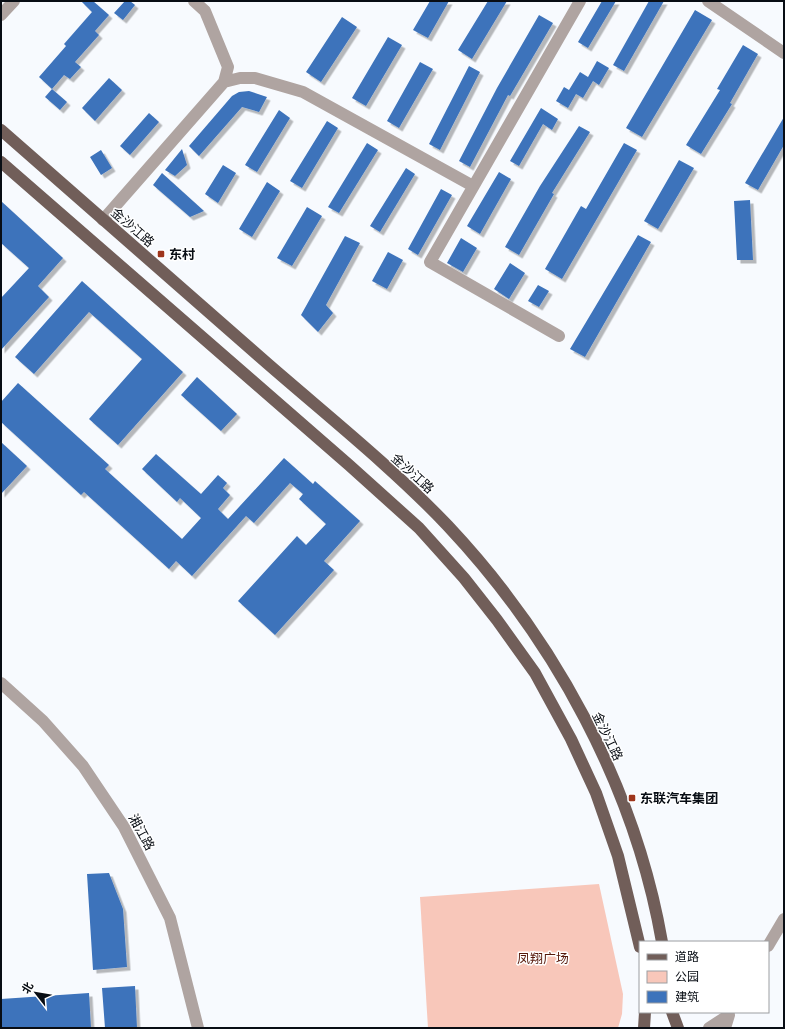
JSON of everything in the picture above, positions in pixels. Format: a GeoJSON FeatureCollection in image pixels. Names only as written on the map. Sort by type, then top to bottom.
{"type":"FeatureCollection","features":[{"type":"Feature","properties":{"kind":"main road","name":"金沙江路"},"geometry":{"type":"LineString","coordinates":[[1,130],[413,491],[448,526],[485,568],[522,616],[563,677],[602,755],[629,821],[647,876],[662,941]]}},
{"type":"Feature","properties":{"kind":"main road"},"geometry":{"type":"LineString","coordinates":[[1,162],[355,470],[419,528],[464,578],[497,620],[535,673],[574,746],[596,793],[618,856],[639,942]]}},
{"type":"Feature","properties":{"kind":"main road"},"geometry":{"type":"LineString","coordinates":[[644,1028],[645,1013]]}},
{"type":"Feature","properties":{"kind":"main road"},"geometry":{"type":"LineString","coordinates":[[672,1013],[678,1028]]}},
{"type":"Feature","properties":{"kind":"street"},"geometry":{"type":"LineString","coordinates":[[1,15],[14,1]]}},
{"type":"Feature","properties":{"kind":"street"},"geometry":{"type":"LineString","coordinates":[[103,220],[224,82],[228,67],[205,11],[194,1]]}},
{"type":"Feature","properties":{"kind":"street"},"geometry":{"type":"LineString","coordinates":[[559,336],[430,262],[580,1]]}},
{"type":"Feature","properties":{"kind":"street"},"geometry":{"type":"LineString","coordinates":[[708,1],[784,53]]}},
{"type":"Feature","properties":{"kind":"street"},"geometry":{"type":"LineString","coordinates":[[224,82],[240,78],[254,78],[303,92],[473,186]]}},
{"type":"Feature","properties":{"kind":"street","name":"湘江路"},"geometry":{"type":"LineString","coordinates":[[1,683],[43,721],[83,766],[124,827],[170,918],[198,1028]]}},
{"type":"Feature","properties":{"kind":"street"},"geometry":{"type":"LineString","coordinates":[[769,944],[784,919]]}},
{"type":"Feature","properties":{"kind":"street"},"geometry":{"type":"LineString","coordinates":[[710,1028],[730,1014]]}},
{"type":"Feature","properties":{"kind":"street"},"geometry":{"type":"LineString","coordinates":[[725,1028],[730,1014]]}},
{"type":"Feature","properties":{"kind":"green space","name":"凤翔广场"},"geometry":{"type":"Polygon","coordinates":[[[599,884],[623,994],[622,1014],[618,1028],[428,1028],[420,897],[599,884]]]}},
{"type":"Feature","properties":{"kind":"building"},"geometry":{"type":"Polygon","coordinates":[[[81,1],[93,1],[109,15],[95,31],[99,35],[75,62],[81,67],[70,79],[64,75],[52,89],[39,77],[66,46],[64,44],[92,12],[81,1]]]}},
{"type":"Feature","properties":{"kind":"building"},"geometry":{"type":"Polygon","coordinates":[[[125,1],[130,1],[135,5],[123,20],[114,13],[125,1]]]}},
{"type":"Feature","properties":{"kind":"building"},"geometry":{"type":"Polygon","coordinates":[[[430,1],[449,1],[428,38],[413,30],[430,1]]]}},
{"type":"Feature","properties":{"kind":"building"},"geometry":{"type":"Polygon","coordinates":[[[488,1],[507,1],[472,59],[458,50],[488,1]]]}},
{"type":"Feature","properties":{"kind":"building"},"geometry":{"type":"Polygon","coordinates":[[[602,1],[616,1],[588,48],[578,42],[602,1]]]}},
{"type":"Feature","properties":{"kind":"building"},"geometry":{"type":"Polygon","coordinates":[[[649,1],[664,1],[624,71],[613,65],[649,1]]]}},
{"type":"Feature","properties":{"kind":"building"},"geometry":{"type":"Polygon","coordinates":[[[695,10],[712,20],[642,137],[626,128],[695,10]]]}},
{"type":"Feature","properties":{"kind":"building"},"geometry":{"type":"Polygon","coordinates":[[[539,15],[553,23],[510,96],[508,95],[470,167],[459,161],[497,88],[539,15]]]}},
{"type":"Feature","properties":{"kind":"building"},"geometry":{"type":"Polygon","coordinates":[[[342,17],[357,27],[321,82],[306,72],[342,17]]]}},
{"type":"Feature","properties":{"kind":"building"},"geometry":{"type":"Polygon","coordinates":[[[388,37],[402,45],[366,106],[352,98],[388,37]]]}},
{"type":"Feature","properties":{"kind":"building"},"geometry":{"type":"Polygon","coordinates":[[[743,45],[758,54],[730,103],[732,104],[701,154],[686,145],[720,90],[717,89],[743,45]]]}},
{"type":"Feature","properties":{"kind":"building"},"geometry":{"type":"Polygon","coordinates":[[[597,61],[609,68],[599,85],[593,81],[583,98],[576,94],[568,108],[556,101],[564,87],[569,90],[580,72],[588,77],[597,61]]]}},
{"type":"Feature","properties":{"kind":"building"},"geometry":{"type":"Polygon","coordinates":[[[420,62],[433,69],[399,128],[387,121],[420,62]]]}},
{"type":"Feature","properties":{"kind":"building"},"geometry":{"type":"Polygon","coordinates":[[[469,66],[480,72],[440,150],[429,144],[469,66]]]}},
{"type":"Feature","properties":{"kind":"building"},"geometry":{"type":"Polygon","coordinates":[[[109,78],[122,90],[95,121],[82,108],[109,78]]]}},
{"type":"Feature","properties":{"kind":"building"},"geometry":{"type":"Polygon","coordinates":[[[52,89],[67,102],[60,110],[45,97],[52,89]]]}},
{"type":"Feature","properties":{"kind":"building"},"geometry":{"type":"Polygon","coordinates":[[[249,91],[267,97],[259,112],[242,107],[199,156],[189,146],[232,96],[239,92],[249,91]]]}},
{"type":"Feature","properties":{"kind":"building"},"geometry":{"type":"Polygon","coordinates":[[[541,108],[558,119],[552,130],[543,124],[519,166],[510,161],[541,108]]]}},
{"type":"Feature","properties":{"kind":"building"},"geometry":{"type":"Polygon","coordinates":[[[279,110],[290,118],[257,172],[245,165],[279,110]]]}},
{"type":"Feature","properties":{"kind":"building"},"geometry":{"type":"Polygon","coordinates":[[[149,113],[159,122],[130,155],[120,146],[149,113]]]}},
{"type":"Feature","properties":{"kind":"building"},"geometry":{"type":"Polygon","coordinates":[[[784,117],[784,145],[758,190],[745,183],[784,117]]]}},
{"type":"Feature","properties":{"kind":"building"},"geometry":{"type":"Polygon","coordinates":[[[327,121],[338,128],[302,188],[290,181],[327,121]]]}},
{"type":"Feature","properties":{"kind":"building"},"geometry":{"type":"Polygon","coordinates":[[[579,126],[590,132],[552,193],[554,194],[519,255],[505,247],[540,186],[579,126]]]}},
{"type":"Feature","properties":{"kind":"building"},"geometry":{"type":"Polygon","coordinates":[[[367,143],[378,150],[339,213],[328,207],[367,143]]]}},
{"type":"Feature","properties":{"kind":"building"},"geometry":{"type":"Polygon","coordinates":[[[624,143],[637,150],[562,279],[545,269],[581,206],[586,209],[624,143]]]}},
{"type":"Feature","properties":{"kind":"building"},"geometry":{"type":"Polygon","coordinates":[[[182,149],[187,165],[175,176],[165,170],[182,149]]]}},
{"type":"Feature","properties":{"kind":"building"},"geometry":{"type":"Polygon","coordinates":[[[101,150],[112,168],[101,175],[90,157],[101,150]]]}},
{"type":"Feature","properties":{"kind":"building"},"geometry":{"type":"Polygon","coordinates":[[[679,160],[694,168],[658,229],[644,221],[679,160]]]}},
{"type":"Feature","properties":{"kind":"building"},"geometry":{"type":"Polygon","coordinates":[[[223,165],[236,173],[218,203],[205,194],[223,165]]]}},
{"type":"Feature","properties":{"kind":"building"},"geometry":{"type":"Polygon","coordinates":[[[406,168],[415,174],[380,232],[370,226],[406,168]]]}},
{"type":"Feature","properties":{"kind":"building"},"geometry":{"type":"Polygon","coordinates":[[[499,172],[511,179],[480,234],[467,226],[499,172]]]}},
{"type":"Feature","properties":{"kind":"building"},"geometry":{"type":"Polygon","coordinates":[[[162,173],[204,211],[190,217],[153,185],[162,173]]]}},
{"type":"Feature","properties":{"kind":"building"},"geometry":{"type":"Polygon","coordinates":[[[267,182],[280,191],[252,237],[239,229],[267,182]]]}},
{"type":"Feature","properties":{"kind":"building"},"geometry":{"type":"Polygon","coordinates":[[[441,189],[452,195],[418,255],[408,249],[441,189]]]}},
{"type":"Feature","properties":{"kind":"building"},"geometry":{"type":"Polygon","coordinates":[[[750,200],[753,260],[737,260],[734,201],[750,200]]]}},
{"type":"Feature","properties":{"kind":"building"},"geometry":{"type":"Polygon","coordinates":[[[1,201],[63,258],[38,286],[49,297],[1,350],[1,298],[29,268],[1,243],[1,201]]]}},
{"type":"Feature","properties":{"kind":"building"},"geometry":{"type":"Polygon","coordinates":[[[307,207],[322,216],[292,266],[277,258],[307,207]]]}},
{"type":"Feature","properties":{"kind":"building"},"geometry":{"type":"Polygon","coordinates":[[[638,235],[651,242],[585,357],[570,349],[638,235]]]}},
{"type":"Feature","properties":{"kind":"building"},"geometry":{"type":"Polygon","coordinates":[[[345,236],[360,243],[326,305],[333,313],[318,332],[301,315],[345,236]]]}},
{"type":"Feature","properties":{"kind":"building"},"geometry":{"type":"Polygon","coordinates":[[[461,238],[477,248],[463,272],[447,263],[461,238]]]}},
{"type":"Feature","properties":{"kind":"building"},"geometry":{"type":"Polygon","coordinates":[[[388,252],[403,260],[387,289],[372,281],[388,252]]]}},
{"type":"Feature","properties":{"kind":"building"},"geometry":{"type":"Polygon","coordinates":[[[510,263],[525,273],[509,299],[494,289],[510,263]]]}},
{"type":"Feature","properties":{"kind":"building"},"geometry":{"type":"Polygon","coordinates":[[[82,281],[183,372],[118,445],[89,419],[142,359],[89,312],[34,374],[15,357],[82,281]]]}},
{"type":"Feature","properties":{"kind":"building"},"geometry":{"type":"Polygon","coordinates":[[[538,285],[549,291],[539,307],[528,301],[538,285]]]}},
{"type":"Feature","properties":{"kind":"building"},"geometry":{"type":"Polygon","coordinates":[[[197,377],[237,414],[221,431],[181,395],[197,377]]]}},
{"type":"Feature","properties":{"kind":"building"},"geometry":{"type":"Polygon","coordinates":[[[18,383],[109,465],[105,469],[182,539],[201,518],[180,498],[177,502],[142,469],[156,454],[201,494],[218,475],[227,483],[223,488],[230,495],[218,509],[228,519],[284,458],[313,484],[315,481],[360,521],[324,561],[334,570],[275,635],[238,601],[297,536],[306,545],[326,524],[299,499],[303,494],[290,483],[254,523],[246,516],[192,576],[176,561],[169,569],[84,492],[81,495],[1,422],[1,402],[18,383]]]}},
{"type":"Feature","properties":{"kind":"building"},"geometry":{"type":"Polygon","coordinates":[[[1,442],[27,466],[1,494],[1,442]]]}},
{"type":"Feature","properties":{"kind":"building"},"geometry":{"type":"Polygon","coordinates":[[[109,873],[123,909],[127,967],[93,970],[87,874],[109,873]]]}},
{"type":"Feature","properties":{"kind":"building"},"geometry":{"type":"Polygon","coordinates":[[[135,986],[137,1028],[105,1028],[102,988],[135,986]]]}},
{"type":"Feature","properties":{"kind":"building"},"geometry":{"type":"Polygon","coordinates":[[[89,993],[91,1028],[1,1028],[1,999],[89,993]]]}},
{"type":"Feature","properties":{"kind":"place","name":"东村"},"geometry":{"type":"Point","coordinates":[161,254]}},
{"type":"Feature","properties":{"kind":"place","name":"东联汽车集团"},"geometry":{"type":"Point","coordinates":[632,798]}}]}
